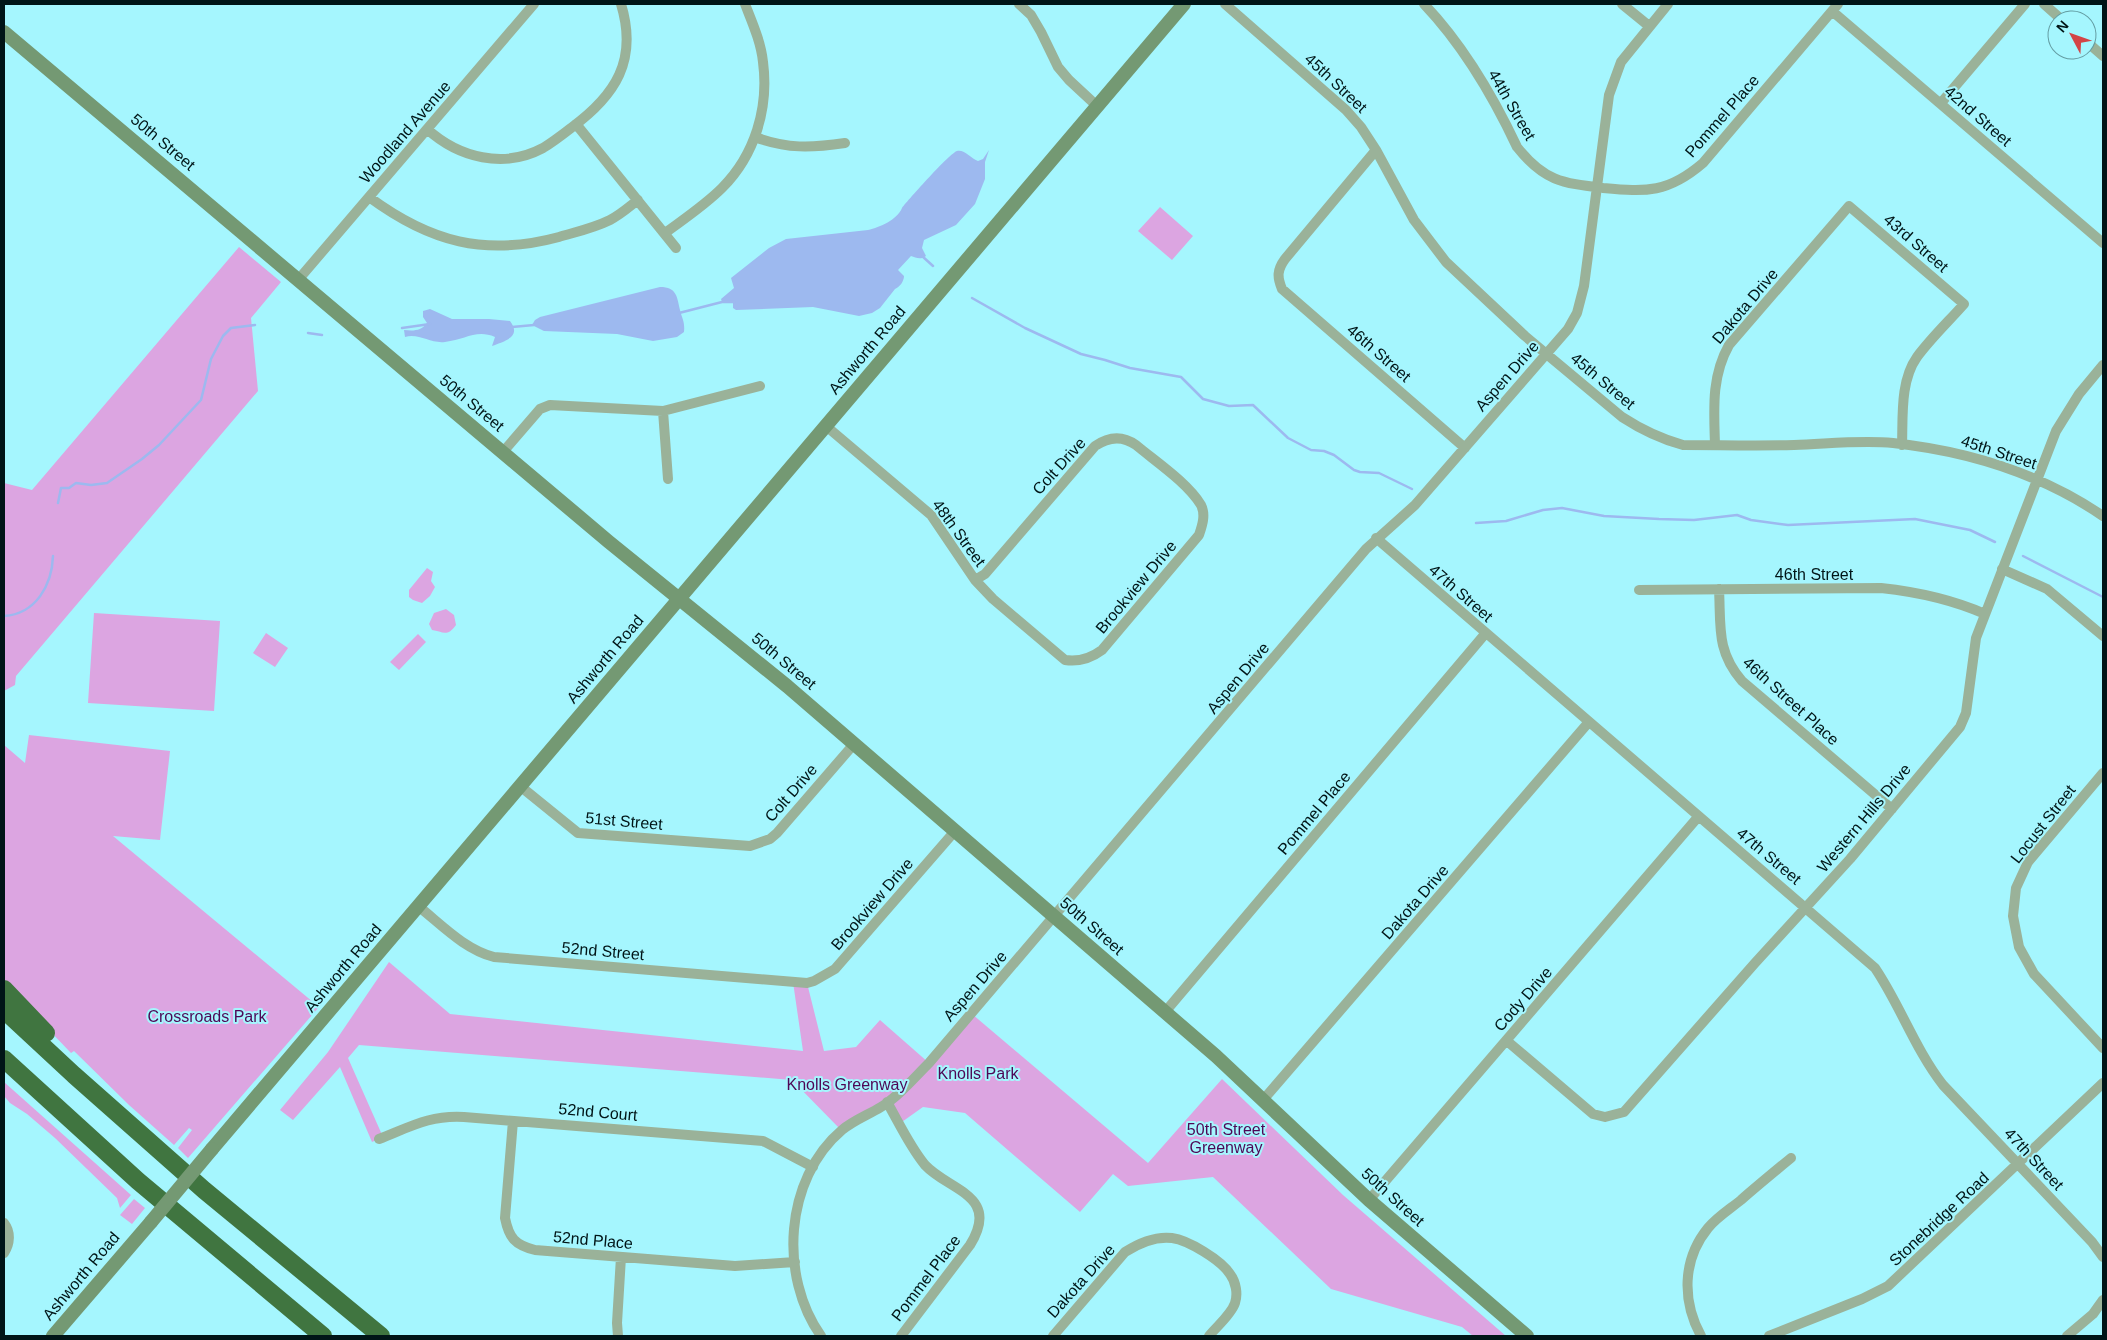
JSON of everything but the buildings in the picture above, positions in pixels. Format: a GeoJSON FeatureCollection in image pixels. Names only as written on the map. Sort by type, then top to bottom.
{"type":"FeatureCollection","features":[{"type":"Feature","properties":{"kind":"highway"},"geometry":{"type":"LineString","coordinates":[[4,989],[163,1154]]}},
{"type":"Feature","properties":{"kind":"highway"},"geometry":{"type":"LineString","coordinates":[[4,1010],[163,1154],[381,1336]]}},
{"type":"Feature","properties":{"kind":"highway"},"geometry":{"type":"LineString","coordinates":[[4,1059],[138,1181],[323,1336]]}},
{"type":"Feature","properties":{"kind":"main road","name":"Ashworth Road"},"geometry":{"type":"LineString","coordinates":[[53,1336],[1184,4]]}},
{"type":"Feature","properties":{"kind":"main road","name":"50th Street"},"geometry":{"type":"LineString","coordinates":[[4,32],[503,452],[854,744],[1165,1012],[1370,1200],[1527,1336]]}},
{"type":"Feature","properties":{"kind":"street","name":"Woodland Avenue"},"geometry":{"type":"LineString","coordinates":[[298,280],[534,4]]}},
{"type":"Feature","properties":{"kind":"street"},"geometry":{"type":"LineString","coordinates":[[427,129],[437,138],[455,149],[474,156],[504,159],[524,156],[543,148],[591,113],[618,80],[624,60],[627,39],[626,19],[622,4]]}},
{"type":"Feature","properties":{"kind":"street"},"geometry":{"type":"LineString","coordinates":[[665,233],[724,186],[742,164],[755,137],[760,122],[765,91],[763,61],[745,4]]}},
{"type":"Feature","properties":{"kind":"street"},"geometry":{"type":"LineString","coordinates":[[1019,4],[1031,15],[1042,32],[1058,67],[1097,106]]}},
{"type":"Feature","properties":{"kind":"street","name":"45th Street"},"geometry":{"type":"LineString","coordinates":[[1224,4],[1333,97],[1360,127],[1376,150],[1414,220],[1435,249],[1465,280],[1547,354],[1636,427],[1659,438],[1683,446],[1794,445],[1841,442],[1902,445],[1942,450],[1992,462],[2037,480],[2064,492],[2103,516]]}},
{"type":"Feature","properties":{"kind":"street","name":"44th Street"},"geometry":{"type":"LineString","coordinates":[[1424,4],[1445,26],[1462,50],[1517,146],[1528,161],[1558,181],[1566,184],[1597,187]]}},
{"type":"Feature","properties":{"kind":"street"},"geometry":{"type":"LineString","coordinates":[[1622,4],[1649,26]]}},
{"type":"Feature","properties":{"kind":"street","name":"Aspen Drive"},"geometry":{"type":"LineString","coordinates":[[821,1336],[801,1297],[795,1262],[794,1233],[796,1216],[804,1185],[812,1167],[823,1150],[841,1130],[887,1102],[905,1088],[929,1064],[1376,538],[1415,505],[1568,329],[1577,313],[1584,286],[1609,95],[1621,62],[1668,4]]}},
{"type":"Feature","properties":{"kind":"street"},"geometry":{"type":"LineString","coordinates":[[1941,104],[2025,4]]}},
{"type":"Feature","properties":{"kind":"street","name":"Pommel Place"},"geometry":{"type":"LineString","coordinates":[[1597,187],[1638,191],[1653,190],[1671,184],[1688,175],[1703,163],[1835,7]]}},
{"type":"Feature","properties":{"kind":"street","name":"42nd Street"},"geometry":{"type":"LineString","coordinates":[[1835,7],[1941,104],[2103,244]]}},
{"type":"Feature","properties":{"kind":"street"},"geometry":{"type":"LineString","coordinates":[[576,124],[676,248]]}},
{"type":"Feature","properties":{"kind":"street"},"geometry":{"type":"LineString","coordinates":[[755,137],[771,143],[801,148],[815,148],[845,143]]}},
{"type":"Feature","properties":{"kind":"street","name":"46th Street"},"geometry":{"type":"LineString","coordinates":[[1376,150],[1285,259],[1279,267],[1278,278],[1282,289],[1465,448]]}},
{"type":"Feature","properties":{"kind":"street"},"geometry":{"type":"LineString","coordinates":[[369,197],[404,221],[441,237],[481,246],[541,242],[594,227],[611,220],[638,200]]}},
{"type":"Feature","properties":{"kind":"street","name":"43rd Street"},"geometry":{"type":"LineString","coordinates":[[1849,206],[1964,304],[1917,357],[1911,368],[1903,401],[1902,445]]}},
{"type":"Feature","properties":{"kind":"street","name":"Dakota Drive"},"geometry":{"type":"LineString","coordinates":[[1715,445],[1714,398],[1717,370],[1728,345],[1849,206]]}},
{"type":"Feature","properties":{"kind":"street","name":"Western Hills Drive"},"geometry":{"type":"LineString","coordinates":[[1506,1041],[1593,1114],[1605,1117],[1624,1112],[1754,963],[1806,908],[1950,740],[1963,720],[1970,690],[1976,638],[2056,430],[2066,412],[2103,366]]}},
{"type":"Feature","properties":{"kind":"street"},"geometry":{"type":"LineString","coordinates":[[503,452],[540,410],[550,405],[663,411],[760,386]]}},
{"type":"Feature","properties":{"kind":"street"},"geometry":{"type":"LineString","coordinates":[[663,411],[668,479]]}},
{"type":"Feature","properties":{"kind":"street","name":"48th Street"},"geometry":{"type":"LineString","coordinates":[[826,426],[931,515],[975,580],[993,599],[1065,660]]}},
{"type":"Feature","properties":{"kind":"street","name":"Colt Drive"},"geometry":{"type":"LineString","coordinates":[[975,580],[985,574],[1095,446],[1110,438],[1129,440],[1136,444],[1187,488],[1201,506]]}},
{"type":"Feature","properties":{"kind":"street","name":"Brookview Drive"},"geometry":{"type":"LineString","coordinates":[[1065,660],[1086,659],[1102,650],[1199,535],[1203,525],[1201,506]]}},
{"type":"Feature","properties":{"kind":"street","name":"47th Street"},"geometry":{"type":"LineString","coordinates":[[1376,538],[1588,723],[1875,968],[1886,984],[1929,1067],[1943,1085],[2092,1242],[2103,1257]]}},
{"type":"Feature","properties":{"kind":"street"},"geometry":{"type":"LineString","coordinates":[[2002,569],[2047,589],[2103,636]]}},
{"type":"Feature","properties":{"kind":"street","name":"46th Street"},"geometry":{"type":"LineString","coordinates":[[1639,590],[1881,588],[1913,591],[1946,599],[1985,614]]}},
{"type":"Feature","properties":{"kind":"street","name":"46th Street Place"},"geometry":{"type":"LineString","coordinates":[[1719,589],[1722,645],[1726,658],[1733,670],[1742,681],[1892,809]]}},
{"type":"Feature","properties":{"kind":"street","name":"Pommel Place"},"geometry":{"type":"LineString","coordinates":[[1165,1012],[1486,634]]}},
{"type":"Feature","properties":{"kind":"street","name":"Dakota Drive"},"geometry":{"type":"LineString","coordinates":[[1263,1100],[1588,723]]}},
{"type":"Feature","properties":{"kind":"street","name":"Colt Drive"},"geometry":{"type":"LineString","coordinates":[[741,845],[759,844],[777,833],[854,744]]}},
{"type":"Feature","properties":{"kind":"street","name":"Locust Street"},"geometry":{"type":"LineString","coordinates":[[2103,773],[2036,851],[2021,875],[2016,888],[2013,916],[2014,932],[2026,962],[2039,980],[2103,1048]]}},
{"type":"Feature","properties":{"kind":"street","name":"51st Street"},"geometry":{"type":"LineString","coordinates":[[520,786],[578,833],[741,845]]}},
{"type":"Feature","properties":{"kind":"street","name":"Cody Drive"},"geometry":{"type":"LineString","coordinates":[[1370,1200],[1698,817]]}},
{"type":"Feature","properties":{"kind":"street","name":"Brookview Drive"},"geometry":{"type":"LineString","coordinates":[[802,983],[814,981],[835,969],[955,831]]}},
{"type":"Feature","properties":{"kind":"street","name":"52nd Street"},"geometry":{"type":"LineString","coordinates":[[418,906],[468,947],[479,953],[494,957],[802,983]]}},
{"type":"Feature","properties":{"kind":"street","name":"Stonebridge Road"},"geometry":{"type":"LineString","coordinates":[[1769,1336],[1862,1299],[1888,1286],[2103,1084]]}},
{"type":"Feature","properties":{"kind":"street","name":"Pommel Place"},"geometry":{"type":"LineString","coordinates":[[887,1102],[920,1158],[928,1167],[969,1196],[978,1210],[980,1219],[978,1234],[901,1336]]}},
{"type":"Feature","properties":{"kind":"street","name":"52nd Court"},"geometry":{"type":"LineString","coordinates":[[379,1139],[428,1119],[446,1116],[763,1141],[776,1146],[812,1167]]}},
{"type":"Feature","properties":{"kind":"street","name":"52nd Place"},"geometry":{"type":"LineString","coordinates":[[512,1121],[505,1218],[512,1239],[523,1247],[535,1250],[734,1266],[795,1262]]}},
{"type":"Feature","properties":{"kind":"street"},"geometry":{"type":"LineString","coordinates":[[1701,1336],[1692,1317],[1687,1296],[1687,1272],[1699,1240],[1716,1220],[1791,1158]]}},
{"type":"Feature","properties":{"kind":"street"},"geometry":{"type":"LineString","coordinates":[[4,1223],[8,1228],[9,1238],[8,1247],[4,1253]]}},
{"type":"Feature","properties":{"kind":"street","name":"Dakota Drive"},"geometry":{"type":"LineString","coordinates":[[1052,1336],[1119,1258],[1136,1245],[1154,1239],[1173,1238],[1191,1244],[1226,1268],[1235,1284],[1234,1305],[1208,1336]]}},
{"type":"Feature","properties":{"kind":"street"},"geometry":{"type":"LineString","coordinates":[[618,1336],[621,1257]]}},
{"type":"Feature","properties":{"kind":"street"},"geometry":{"type":"LineString","coordinates":[[2067,1336],[2093,1314],[2103,1300]]}},
{"type":"Feature","properties":{"kind":"green space"},"geometry":{"type":"Polygon","coordinates":[[[1160,207],[1193,236],[1172,260],[1138,231],[1160,207]]]}},
{"type":"Feature","properties":{"kind":"green space"},"geometry":{"type":"Polygon","coordinates":[[[239,247],[281,282],[251,318],[258,391],[16,676],[15,685],[4,691],[4,483],[32,490],[239,247]]]}},
{"type":"Feature","properties":{"kind":"green space"},"geometry":{"type":"Polygon","coordinates":[[[427,568],[433,572],[431,581],[435,587],[430,596],[422,603],[409,597],[409,590],[427,568]]]}},
{"type":"Feature","properties":{"kind":"green space"},"geometry":{"type":"Polygon","coordinates":[[[446,609],[454,615],[456,625],[447,633],[432,630],[429,624],[434,613],[446,609]]]}},
{"type":"Feature","properties":{"kind":"green space"},"geometry":{"type":"Polygon","coordinates":[[[94,613],[220,621],[214,711],[88,703],[94,613]]]}},
{"type":"Feature","properties":{"kind":"green space"},"geometry":{"type":"Polygon","coordinates":[[[266,633],[288,648],[275,667],[253,653],[266,633]]]}},
{"type":"Feature","properties":{"kind":"green space"},"geometry":{"type":"Polygon","coordinates":[[[418,634],[426,642],[399,670],[390,662],[418,634]]]}},
{"type":"Feature","properties":{"kind":"green space","name":"Crossroads Park"},"geometry":{"type":"Polygon","coordinates":[[[29,735],[170,751],[160,840],[113,836],[319,1007],[188,1158],[178,1148],[192,1130],[189,1128],[174,1145],[129,1105],[74,1051],[71,1053],[4,983],[4,745],[25,763],[29,735]]]}},
{"type":"Feature","properties":{"kind":"green space"},"geometry":{"type":"Polygon","coordinates":[[[389,962],[450,1014],[803,1051],[793,982],[807,983],[824,1051],[856,1047],[880,1020],[929,1063],[972,1014],[1148,1163],[1222,1079],[1343,1195],[1506,1336],[1473,1336],[1462,1327],[1331,1289],[1213,1177],[1128,1186],[1113,1174],[1080,1212],[965,1113],[923,1107],[899,1124],[887,1102],[841,1130],[792,1080],[359,1045],[348,1058],[383,1137],[372,1142],[340,1067],[293,1120],[280,1110],[328,1052],[389,962]]]}},
{"type":"Feature","properties":{"kind":"green space"},"geometry":{"type":"Polygon","coordinates":[[[4,1082],[131,1195],[120,1208],[117,1198],[55,1138],[27,1114],[10,1103],[4,1096],[4,1082]]]}},
{"type":"Feature","properties":{"kind":"green space"},"geometry":{"type":"Polygon","coordinates":[[[134,1199],[145,1208],[132,1224],[120,1215],[134,1199]]]}},
{"type":"Feature","properties":{"kind":"water"},"geometry":{"type":"Polygon","coordinates":[[[989,150],[985,162],[985,179],[975,204],[956,225],[924,240],[922,248],[926,256],[917,258],[911,256],[898,270],[904,276],[899,287],[895,289],[880,308],[872,313],[859,316],[813,307],[736,310],[733,308],[733,302],[722,302],[721,299],[734,288],[731,278],[769,248],[786,239],[868,230],[883,225],[900,212],[938,168],[957,151],[962,151],[978,161],[983,159],[989,150]]]}},
{"type":"Feature","properties":{"kind":"water"},"geometry":{"type":"Polygon","coordinates":[[[660,287],[670,289],[677,297],[684,323],[684,332],[677,337],[653,341],[617,334],[544,331],[532,325],[540,317],[660,287]]]}},
{"type":"Feature","properties":{"kind":"water"},"geometry":{"type":"Polygon","coordinates":[[[430,309],[452,319],[510,321],[513,326],[513,335],[492,346],[495,337],[482,334],[440,342],[415,336],[405,337],[404,330],[417,330],[425,326],[427,323],[423,317],[423,311],[430,309]]]}},
{"type":"Feature","properties":{"kind":"waterway"},"geometry":{"type":"LineString","coordinates":[[922,256],[933,266]]}},
{"type":"Feature","properties":{"kind":"waterway"},"geometry":{"type":"LineString","coordinates":[[972,298],[1025,328],[1081,354],[1130,368],[1181,377],[1203,399],[1229,406],[1253,405],[1288,438],[1311,450],[1324,451],[1334,455],[1354,470],[1379,473],[1412,489]]}},
{"type":"Feature","properties":{"kind":"waterway"},"geometry":{"type":"LineString","coordinates":[[679,313],[722,302],[734,302]]}},
{"type":"Feature","properties":{"kind":"waterway"},"geometry":{"type":"LineString","coordinates":[[402,328],[430,324]]}},
{"type":"Feature","properties":{"kind":"waterway"},"geometry":{"type":"LineString","coordinates":[[58,503],[61,488],[69,488],[76,483],[91,485],[107,483],[159,445],[201,400],[211,359],[223,336],[231,328],[255,325]]}},
{"type":"Feature","properties":{"kind":"waterway"},"geometry":{"type":"LineString","coordinates":[[512,327],[534,325]]}},
{"type":"Feature","properties":{"kind":"waterway"},"geometry":{"type":"LineString","coordinates":[[308,333],[322,335]]}},
{"type":"Feature","properties":{"kind":"waterway"},"geometry":{"type":"LineString","coordinates":[[1476,523],[1506,521],[1543,510],[1562,508],[1604,516],[1659,519],[1694,520],[1737,515],[1751,520],[1788,525],[1915,519],[1970,530],[1995,542]]}},
{"type":"Feature","properties":{"kind":"waterway"},"geometry":{"type":"LineString","coordinates":[[4,616],[25,610],[40,596],[49,577],[53,556]]}},
{"type":"Feature","properties":{"kind":"waterway"},"geometry":{"type":"LineString","coordinates":[[2023,556],[2103,597]]}},
{"type":"Feature","properties":{"kind":"park label","name":"Knolls Park"},"geometry":{"type":"Point","coordinates":[978,1073]}},
{"type":"Feature","properties":{"kind":"park label","name":"Knolls Greenway"},"geometry":{"type":"Point","coordinates":[847,1084]}},
{"type":"Feature","properties":{"kind":"park label","name":"50th Street Greenway"},"geometry":{"type":"Point","coordinates":[1226,1138]}}]}
